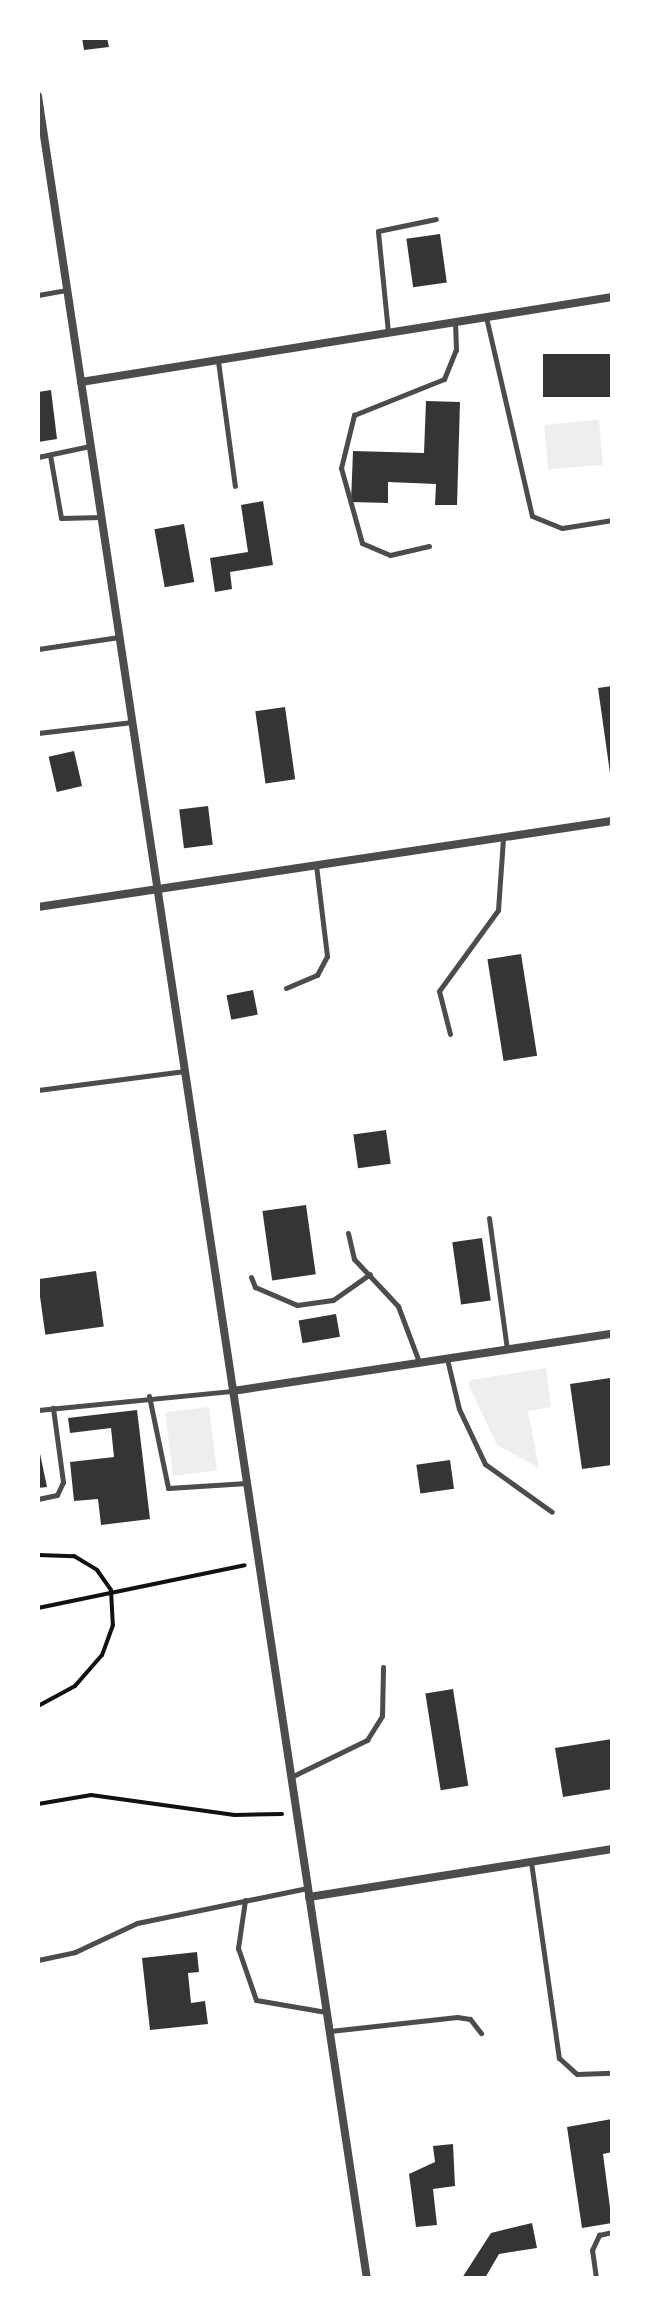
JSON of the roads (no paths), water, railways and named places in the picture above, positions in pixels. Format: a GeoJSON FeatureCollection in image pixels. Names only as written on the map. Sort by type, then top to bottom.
{"type":"FeatureCollection","features":[{"type":"Feature","properties":{"kind":"street"},"geometry":{"type":"LineString","coordinates":[[38,96],[43,162],[67,290],[159,888],[367,2278]]}},
{"type":"Feature","properties":{"kind":"street"},"geometry":{"type":"LineString","coordinates":[[81,382],[612,297]]}},
{"type":"Feature","properties":{"kind":"street"},"geometry":{"type":"LineString","coordinates":[[38,907],[612,821]]}},
{"type":"Feature","properties":{"kind":"street"},"geometry":{"type":"LineString","coordinates":[[233,1391],[612,1334]]}},
{"type":"Feature","properties":{"kind":"street"},"geometry":{"type":"LineString","coordinates":[[309,1893],[612,1849]]}},
{"type":"Feature","properties":{"kind":"lane"},"geometry":{"type":"LineString","coordinates":[[388,333],[378,231],[436,219]]}},
{"type":"Feature","properties":{"kind":"lane"},"geometry":{"type":"LineString","coordinates":[[38,295],[67,290]]}},
{"type":"Feature","properties":{"kind":"lane"},"geometry":{"type":"LineString","coordinates":[[486,317],[532,516],[562,528],[612,520]]}},
{"type":"Feature","properties":{"kind":"lane"},"geometry":{"type":"LineString","coordinates":[[429,546],[390,555],[362,543],[341,468],[354,415],[444,379],[456,350],[455,322]]}},
{"type":"Feature","properties":{"kind":"lane"},"geometry":{"type":"LineString","coordinates":[[218,360],[235,486]]}},
{"type":"Feature","properties":{"kind":"lane"},"geometry":{"type":"LineString","coordinates":[[38,457],[91,446]]}},
{"type":"Feature","properties":{"kind":"lane"},"geometry":{"type":"LineString","coordinates":[[50,455],[61,518],[102,517]]}},
{"type":"Feature","properties":{"kind":"lane"},"geometry":{"type":"LineString","coordinates":[[38,649],[120,637]]}},
{"type":"Feature","properties":{"kind":"lane"},"geometry":{"type":"LineString","coordinates":[[38,733],[133,722]]}},
{"type":"Feature","properties":{"kind":"lane"},"geometry":{"type":"LineString","coordinates":[[450,1034],[439,991],[498,910],[503,837]]}},
{"type":"Feature","properties":{"kind":"lane"},"geometry":{"type":"LineString","coordinates":[[286,988],[317,975],[327,956],[316,864]]}},
{"type":"Feature","properties":{"kind":"lane"},"geometry":{"type":"LineString","coordinates":[[38,1090],[185,1071]]}},
{"type":"Feature","properties":{"kind":"lane"},"geometry":{"type":"LineString","coordinates":[[489,1218],[507,1350]]}},
{"type":"Feature","properties":{"kind":"lane"},"geometry":{"type":"LineString","coordinates":[[348,1233],[354,1259],[398,1306],[420,1363]]}},
{"type":"Feature","properties":{"kind":"lane"},"geometry":{"type":"LineString","coordinates":[[251,1277],[255,1287],[297,1305],[333,1300],[370,1274]]}},
{"type":"Feature","properties":{"kind":"lane"},"geometry":{"type":"LineString","coordinates":[[447,1359],[459,1409],[485,1464],[552,1512]]}},
{"type":"Feature","properties":{"kind":"lane"},"geometry":{"type":"LineString","coordinates":[[38,1410],[149,1396],[233,1391]]}},
{"type":"Feature","properties":{"kind":"lane"},"geometry":{"type":"LineString","coordinates":[[149,1396],[168,1488],[247,1483]]}},
{"type":"Feature","properties":{"kind":"lane"},"geometry":{"type":"LineString","coordinates":[[38,1499],[57,1495],[63,1482],[53,1408]]}},
{"type":"Feature","properties":{"kind":"lane"},"geometry":{"type":"LineString","coordinates":[[291,1777],[367,1740],[382,1716],[383,1667]]}},
{"type":"Feature","properties":{"kind":"lane"},"geometry":{"type":"LineString","coordinates":[[531,1862],[559,2058],[577,2074],[612,2073]]}},
{"type":"Feature","properties":{"kind":"lane"},"geometry":{"type":"LineString","coordinates":[[38,1960],[75,1952],[137,1923],[245,1900],[309,1893]]}},
{"type":"Feature","properties":{"kind":"lane"},"geometry":{"type":"LineString","coordinates":[[245,1900],[238,1948],[256,2000],[327,2012]]}},
{"type":"Feature","properties":{"kind":"lane"},"geometry":{"type":"LineString","coordinates":[[330,2031],[457,2017],[470,2019],[481,2033]]}},
{"type":"Feature","properties":{"kind":"lane"},"geometry":{"type":"LineString","coordinates":[[596,2278],[592,2250],[599,2235],[612,2232]]}}]}
